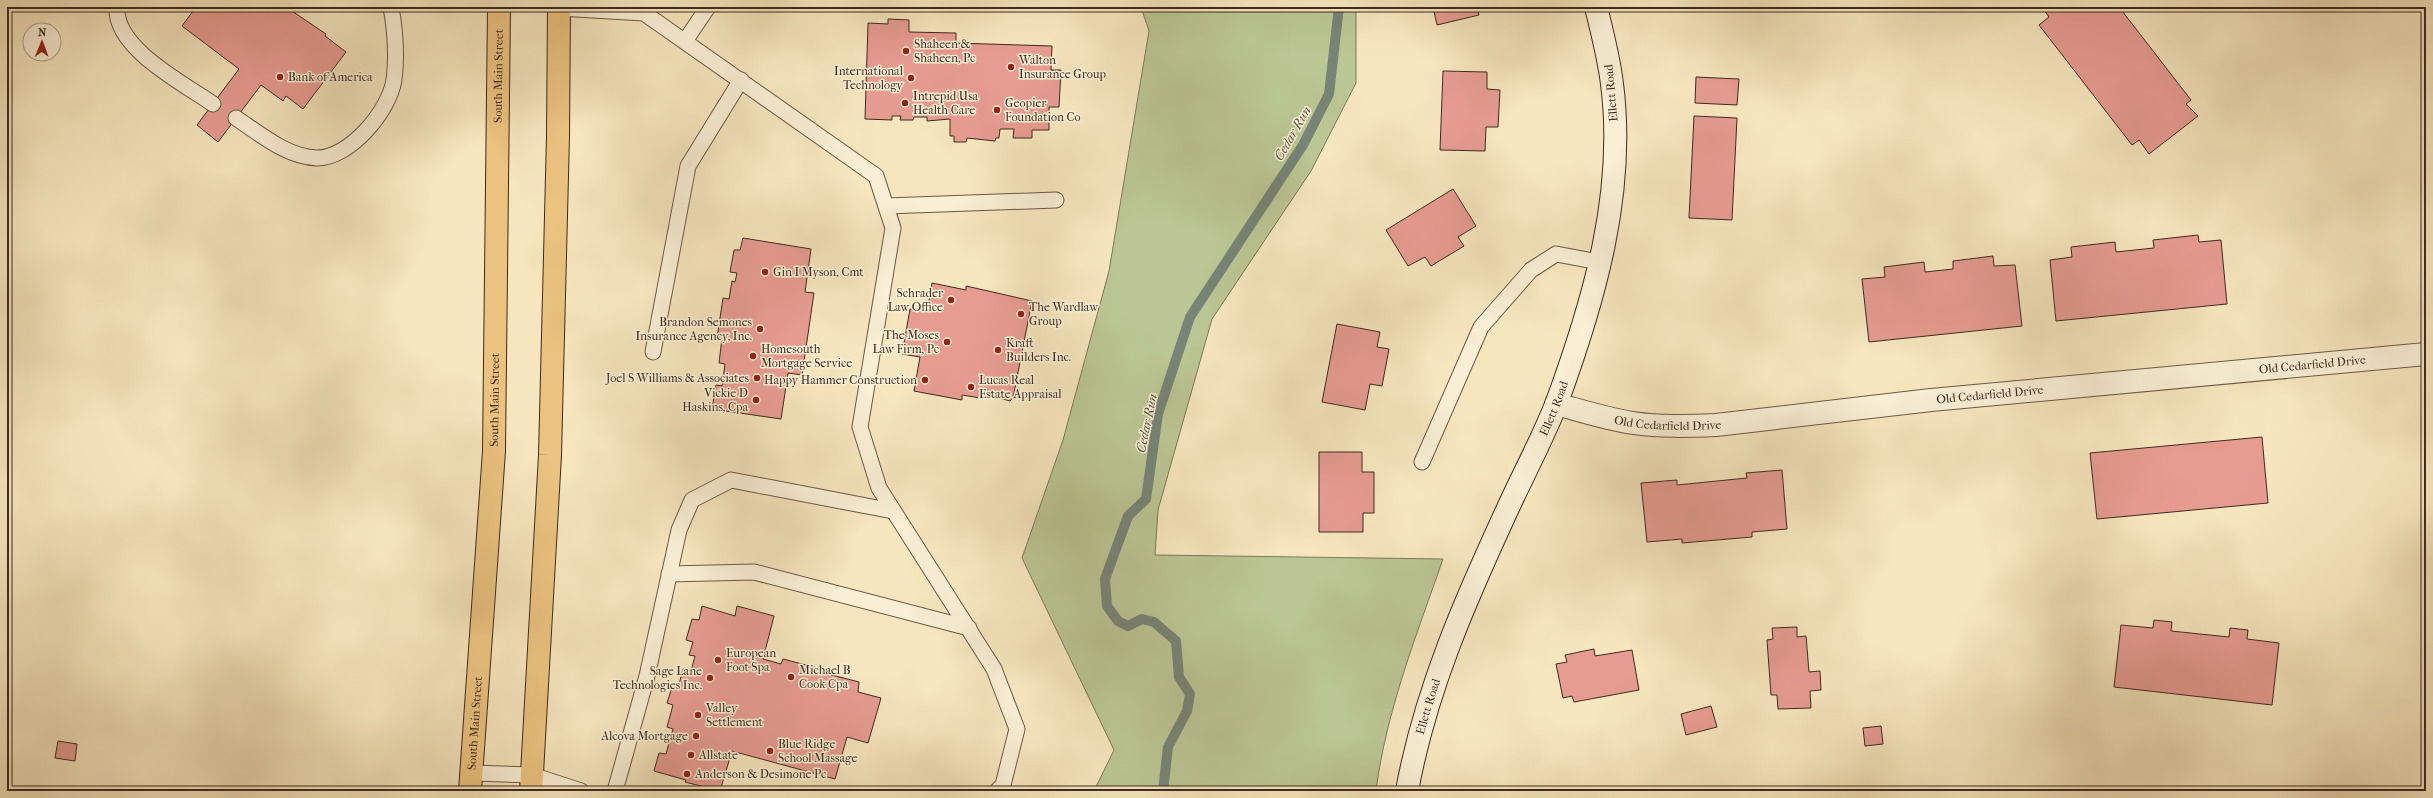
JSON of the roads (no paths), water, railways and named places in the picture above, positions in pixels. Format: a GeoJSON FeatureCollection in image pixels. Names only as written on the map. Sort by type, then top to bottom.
{"type":"FeatureCollection","features":[{"type":"Feature","properties":{"kind":"main road","name":"South Main Street"},"geometry":{"type":"LineString","coordinates":[[471,782],[494,451],[499,7]]}},
{"type":"Feature","properties":{"kind":"main road"},"geometry":{"type":"LineString","coordinates":[[532,783],[550,455],[558,136],[559,7]]}},
{"type":"Feature","properties":{"kind":"street","name":"Ellett Road"},"geometry":{"type":"LineString","coordinates":[[1407,791],[1422,727],[1449,642],[1471,588],[1556,404],[1600,262],[1613,190],[1615,162],[1613,86],[1610,63],[1596,7]]}},
{"type":"Feature","properties":{"kind":"street","name":"Old Cedarfield Drive"},"geometry":{"type":"LineString","coordinates":[[1556,404],[1601,417],[1634,423],[1681,426],[1716,425],[1931,400],[2426,354]]}},
{"type":"Feature","properties":{"kind":"lane"},"geometry":{"type":"LineString","coordinates":[[236,118],[288,151],[318,158],[343,150],[364,134],[383,108],[394,81],[394,24],[391,7]]}},
{"type":"Feature","properties":{"kind":"lane"},"geometry":{"type":"LineString","coordinates":[[559,7],[644,13],[876,176],[894,228],[860,427],[879,488],[994,669],[1017,729],[1003,785],[997,791]]}},
{"type":"Feature","properties":{"kind":"lane"},"geometry":{"type":"LineString","coordinates":[[685,41],[708,7]]}},
{"type":"Feature","properties":{"kind":"lane"},"geometry":{"type":"LineString","coordinates":[[117,12],[137,51],[213,104]]}},
{"type":"Feature","properties":{"kind":"lane"},"geometry":{"type":"LineString","coordinates":[[653,352],[688,166],[741,80]]}},
{"type":"Feature","properties":{"kind":"lane"},"geometry":{"type":"LineString","coordinates":[[886,206],[1056,200]]}},
{"type":"Feature","properties":{"kind":"lane"},"geometry":{"type":"LineString","coordinates":[[1422,462],[1480,327],[1510,292],[1531,270],[1556,254],[1600,262]]}},
{"type":"Feature","properties":{"kind":"lane"},"geometry":{"type":"LineString","coordinates":[[615,791],[647,676],[679,530],[692,500],[731,480],[893,511]]}},
{"type":"Feature","properties":{"kind":"lane"},"geometry":{"type":"LineString","coordinates":[[669,574],[754,572],[969,628]]}},
{"type":"Feature","properties":{"kind":"lane"},"geometry":{"type":"LineString","coordinates":[[471,782],[532,783],[581,791]]}},
{"type":"Feature","properties":{"kind":"waterway","name":"Cedar Run"},"geometry":{"type":"LineString","coordinates":[[1163,791],[1168,747],[1187,711],[1190,694],[1179,677],[1176,641],[1154,622],[1142,619],[1128,626],[1118,621],[1107,606],[1105,579],[1128,516],[1146,499],[1158,414],[1190,317],[1303,145],[1329,94],[1339,7]]}},
{"type":"Feature","properties":{"kind":"place","name":"Shaheen & Shaheen, Pc"},"geometry":{"type":"Point","coordinates":[906,51]}},
{"type":"Feature","properties":{"kind":"place","name":"Walton Insurance Group"},"geometry":{"type":"Point","coordinates":[1011,67]}},
{"type":"Feature","properties":{"kind":"place","name":"Bank of America"},"geometry":{"type":"Point","coordinates":[280,77]}},
{"type":"Feature","properties":{"kind":"place","name":"International Technology"},"geometry":{"type":"Point","coordinates":[911,78]}},
{"type":"Feature","properties":{"kind":"place","name":"Intrepid Usa Health Care"},"geometry":{"type":"Point","coordinates":[905,103]}},
{"type":"Feature","properties":{"kind":"place","name":"Geopier Foundation Co"},"geometry":{"type":"Point","coordinates":[997,110]}},
{"type":"Feature","properties":{"kind":"place","name":"Gin I Myson, Cmt"},"geometry":{"type":"Point","coordinates":[765,272]}},
{"type":"Feature","properties":{"kind":"place","name":"Schrader Law Office"},"geometry":{"type":"Point","coordinates":[951,300]}},
{"type":"Feature","properties":{"kind":"place","name":"The Wardlaw Group"},"geometry":{"type":"Point","coordinates":[1021,314]}},
{"type":"Feature","properties":{"kind":"place","name":"Brandon Semones Insurance Agency, Inc."},"geometry":{"type":"Point","coordinates":[760,329]}},
{"type":"Feature","properties":{"kind":"place","name":"The Moses Law Firm, Pc"},"geometry":{"type":"Point","coordinates":[947,342]}},
{"type":"Feature","properties":{"kind":"place","name":"Kraft Builders Inc."},"geometry":{"type":"Point","coordinates":[998,350]}},
{"type":"Feature","properties":{"kind":"place","name":"Homesouth Mortgage Service"},"geometry":{"type":"Point","coordinates":[753,356]}},
{"type":"Feature","properties":{"kind":"place","name":"Joel S Williams & Associates"},"geometry":{"type":"Point","coordinates":[757,378]}},
{"type":"Feature","properties":{"kind":"place","name":"Happy Hammer Construction"},"geometry":{"type":"Point","coordinates":[925,380]}},
{"type":"Feature","properties":{"kind":"place","name":"Lucas Real Estate Appraisal"},"geometry":{"type":"Point","coordinates":[971,387]}},
{"type":"Feature","properties":{"kind":"place","name":"Vickie D Haskins, Cpa"},"geometry":{"type":"Point","coordinates":[756,400]}},
{"type":"Feature","properties":{"kind":"place","name":"European Foot Spa"},"geometry":{"type":"Point","coordinates":[718,660]}},
{"type":"Feature","properties":{"kind":"place","name":"Michael B Cook Cpa"},"geometry":{"type":"Point","coordinates":[791,677]}},
{"type":"Feature","properties":{"kind":"place","name":"Sage Lane Technologies Inc."},"geometry":{"type":"Point","coordinates":[710,678]}},
{"type":"Feature","properties":{"kind":"place","name":"Valley Settlement"},"geometry":{"type":"Point","coordinates":[698,715]}},
{"type":"Feature","properties":{"kind":"place","name":"Alcova Mortgage"},"geometry":{"type":"Point","coordinates":[696,736]}},
{"type":"Feature","properties":{"kind":"place","name":"Blue Ridge School Massage"},"geometry":{"type":"Point","coordinates":[770,751]}},
{"type":"Feature","properties":{"kind":"place","name":"Allstate"},"geometry":{"type":"Point","coordinates":[691,755]}},
{"type":"Feature","properties":{"kind":"place","name":"Anderson & Desimone Pc"},"geometry":{"type":"Point","coordinates":[687,774]}}]}
